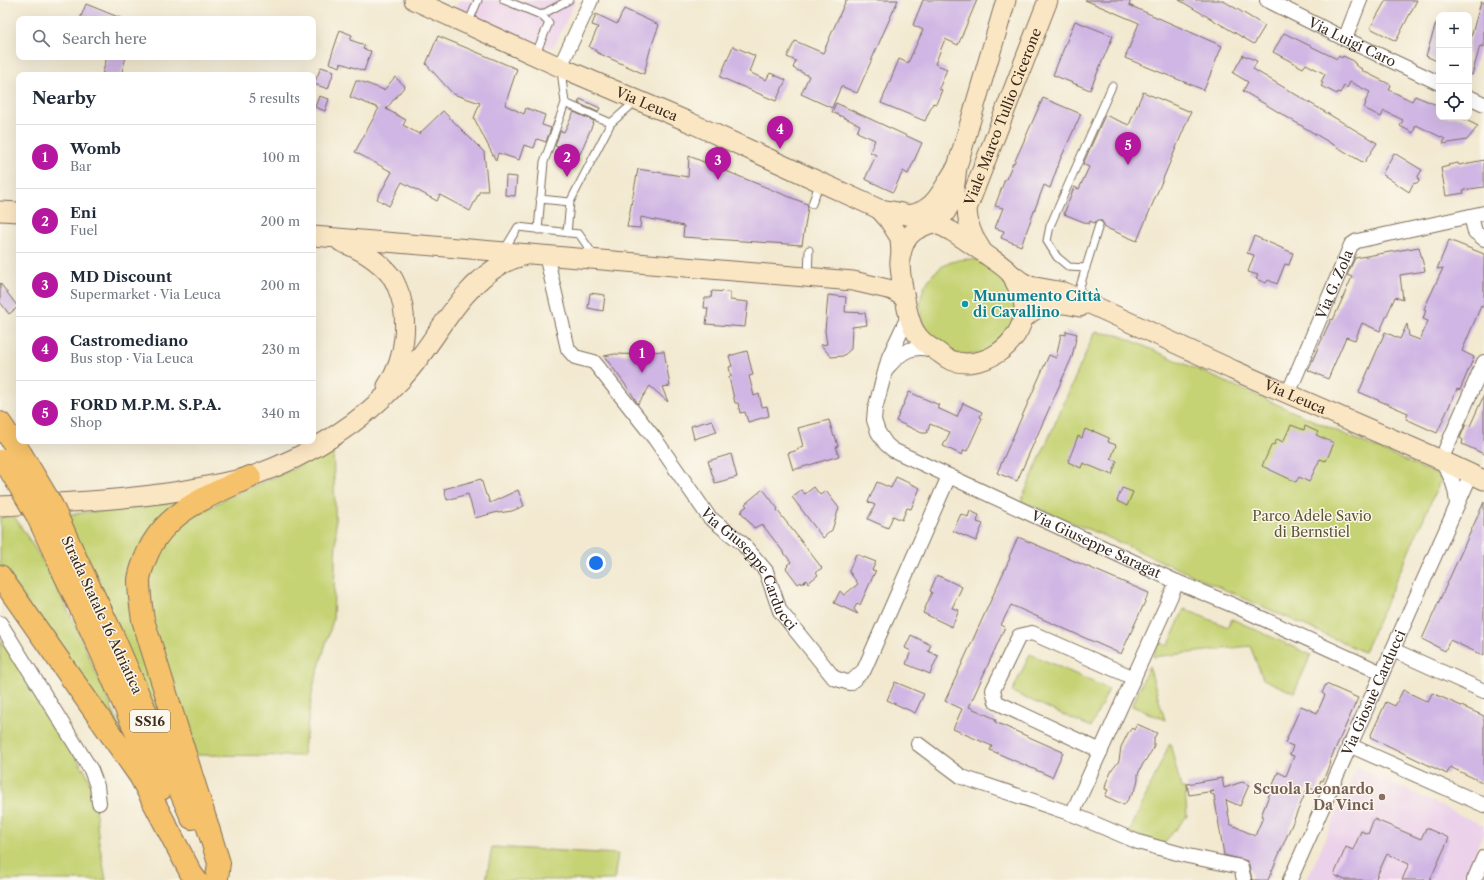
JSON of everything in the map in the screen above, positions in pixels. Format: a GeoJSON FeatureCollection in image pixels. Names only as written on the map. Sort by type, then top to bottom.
{"type":"FeatureCollection","features":[{"type":"Feature","properties":{"kind":"highway","name":"Strada Statale 16 Adriatica"},"geometry":{"type":"LineString","coordinates":[[0,423],[8,456],[52,506],[71,568],[115,641],[208,880]]}},
{"type":"Feature","properties":{"kind":"highway"},"geometry":{"type":"LineString","coordinates":[[0,576],[140,776],[192,875],[208,880],[219,863],[143,620],[139,579],[148,551],[158,535],[169,523],[184,510],[206,496],[250,477]]}},
{"type":"Feature","properties":{"kind":"main road","name":"Via Leuca"},"geometry":{"type":"LineString","coordinates":[[414,0],[560,67],[637,99],[879,209],[896,212],[932,223]]}},
{"type":"Feature","properties":{"kind":"main road","name":"Viale Marco Tullio Cicerone"},"geometry":{"type":"LineString","coordinates":[[906,215],[913,214],[929,207],[938,199],[957,167],[1006,0]]}},
{"type":"Feature","properties":{"kind":"main road","name":"Viale Marco Tullio Cicerone"},"geometry":{"type":"LineString","coordinates":[[984,254],[974,238],[968,223],[967,208],[1048,0]]}},
{"type":"Feature","properties":{"kind":"main road"},"geometry":{"type":"LineString","coordinates":[[932,223],[952,232],[1000,264],[1011,274],[1021,292],[1024,301],[1023,320],[1006,347],[994,356],[976,363],[950,360],[919,338],[914,329],[906,304],[900,259],[906,239],[912,232],[940,218],[947,210],[953,199],[957,167]]}},
{"type":"Feature","properties":{"kind":"main road","name":"Via Leuca"},"geometry":{"type":"LineString","coordinates":[[879,209],[888,219],[900,238],[900,259]]}},
{"type":"Feature","properties":{"kind":"main road"},"geometry":{"type":"LineString","coordinates":[[0,211],[16,212]]}},
{"type":"Feature","properties":{"kind":"main road"},"geometry":{"type":"LineString","coordinates":[[321,237],[853,281],[892,290],[906,304]]}},
{"type":"Feature","properties":{"kind":"main road"},"geometry":{"type":"LineString","coordinates":[[321,237],[354,247],[376,262],[392,276],[400,294],[404,310],[404,337],[399,360],[392,378],[360,418]]}},
{"type":"Feature","properties":{"kind":"main road"},"geometry":{"type":"LineString","coordinates":[[0,506],[129,499],[196,488],[250,477],[303,454],[326,442],[360,418],[402,379],[421,356],[463,297],[476,284],[503,264],[537,255]]}},
{"type":"Feature","properties":{"kind":"main road"},"geometry":{"type":"LineString","coordinates":[[853,281],[880,276],[900,259]]}},
{"type":"Feature","properties":{"kind":"main road","name":"Via Leuca"},"geometry":{"type":"LineString","coordinates":[[1011,274],[1030,286],[1064,292],[1288,394],[1478,477]]}},
{"type":"Feature","properties":{"kind":"main road","name":"Via Leuca"},"geometry":{"type":"LineString","coordinates":[[1023,320],[1033,311],[1050,303],[1068,304],[1108,313]]}},
{"type":"Feature","properties":{"kind":"street"},"geometry":{"type":"LineString","coordinates":[[560,67],[591,0]]}},
{"type":"Feature","properties":{"kind":"street","name":"Via Luigi Caro"},"geometry":{"type":"LineString","coordinates":[[1267,0],[1345,39],[1436,82]]}},
{"type":"Feature","properties":{"kind":"street"},"geometry":{"type":"LineString","coordinates":[[1345,39],[1360,0]]}},
{"type":"Feature","properties":{"kind":"street"},"geometry":{"type":"LineString","coordinates":[[1472,98],[1484,104]]}},
{"type":"Feature","properties":{"kind":"street"},"geometry":{"type":"LineString","coordinates":[[1478,214],[1475,232],[1484,239]]}},
{"type":"Feature","properties":{"kind":"street","name":"Via G. Zola"},"geometry":{"type":"LineString","coordinates":[[1288,394],[1351,245],[1357,241],[1478,214]]}},
{"type":"Feature","properties":{"kind":"street","name":"Via Giuseppe Carducci"},"geometry":{"type":"LineString","coordinates":[[537,255],[568,349],[575,357],[594,362],[655,439],[709,517],[742,543],[766,571],[780,611],[834,678],[850,683],[864,670],[948,476]]}},
{"type":"Feature","properties":{"kind":"street","name":"Via Giuseppe Saragat"},"geometry":{"type":"LineString","coordinates":[[906,304],[906,321],[889,357],[875,409],[874,420],[878,432],[886,444],[893,450],[1178,582],[1235,606],[1382,673]]}},
{"type":"Feature","properties":{"kind":"street"},"geometry":{"type":"LineString","coordinates":[[886,369],[900,355],[914,348],[924,347],[936,351]]}},
{"type":"Feature","properties":{"kind":"street"},"geometry":{"type":"LineString","coordinates":[[1441,460],[1483,368]]}},
{"type":"Feature","properties":{"kind":"street","name":"Via Giosuè Carducci"},"geometry":{"type":"LineString","coordinates":[[1441,460],[1455,485],[1457,506]]}},
{"type":"Feature","properties":{"kind":"street","name":"Via Giosuè Carducci"},"geometry":{"type":"LineString","coordinates":[[1290,880],[1457,506],[1478,477]]}},
{"type":"Feature","properties":{"kind":"street"},"geometry":{"type":"LineString","coordinates":[[1072,814],[1178,582]]}},
{"type":"Feature","properties":{"kind":"street"},"geometry":{"type":"LineString","coordinates":[[0,622],[91,770],[97,786],[99,803]]}},
{"type":"Feature","properties":{"kind":"street"},"geometry":{"type":"LineString","coordinates":[[1100,750],[996,702],[994,690],[1019,636],[1032,633],[1134,678]]}},
{"type":"Feature","properties":{"kind":"street"},"geometry":{"type":"LineString","coordinates":[[1393,650],[1484,691]]}},
{"type":"Feature","properties":{"kind":"street"},"geometry":{"type":"LineString","coordinates":[[918,744],[962,777],[1072,814],[1138,842],[1188,856],[1241,867],[1244,880]]}},
{"type":"Feature","properties":{"kind":"street"},"geometry":{"type":"LineString","coordinates":[[1349,745],[1484,805]]}},
{"type":"Feature","properties":{"kind":"street"},"geometry":{"type":"LineString","coordinates":[[1474,880],[1484,857]]}},
{"type":"Feature","properties":{"kind":"lane"},"geometry":{"type":"LineString","coordinates":[[468,25],[478,0]]}},
{"type":"Feature","properties":{"kind":"lane"},"geometry":{"type":"LineString","coordinates":[[504,0],[541,15],[549,24],[535,55]]}},
{"type":"Feature","properties":{"kind":"lane"},"geometry":{"type":"LineString","coordinates":[[541,15],[569,0]]}},
{"type":"Feature","properties":{"kind":"lane"},"geometry":{"type":"LineString","coordinates":[[538,230],[544,162],[565,103],[560,67]]}},
{"type":"Feature","properties":{"kind":"lane"},"geometry":{"type":"LineString","coordinates":[[1086,268],[1068,267],[1057,257],[1048,241],[1050,226],[1112,86]]}},
{"type":"Feature","properties":{"kind":"lane"},"geometry":{"type":"LineString","coordinates":[[567,233],[570,202],[611,123],[637,99]]}},
{"type":"Feature","properties":{"kind":"lane"},"geometry":{"type":"LineString","coordinates":[[565,103],[611,123]]}},
{"type":"Feature","properties":{"kind":"lane"},"geometry":{"type":"LineString","coordinates":[[812,204],[820,182]]}},
{"type":"Feature","properties":{"kind":"lane"},"geometry":{"type":"LineString","coordinates":[[540,199],[570,202]]}},
{"type":"Feature","properties":{"kind":"lane"},"geometry":{"type":"LineString","coordinates":[[1076,298],[1099,225]]}},
{"type":"Feature","properties":{"kind":"lane"},"geometry":{"type":"LineString","coordinates":[[503,252],[518,227],[579,234],[597,259]]}},
{"type":"Feature","properties":{"kind":"lane"},"geometry":{"type":"LineString","coordinates":[[808,277],[809,250]]}},
{"type":"Feature","properties":{"kind":"shaded area"},"geometry":{"type":"Polygon","coordinates":[[[459,0],[576,0],[556,43],[554,46],[548,48],[456,8],[459,0]]]}},
{"type":"Feature","properties":{"kind":"shaded area","name":"Scuola Leonardo Da Vinci"},"geometry":{"type":"Polygon","coordinates":[[[1357,767],[1484,826],[1484,832],[1462,880],[1307,880],[1357,767]]]}},
{"type":"Feature","properties":{"kind":"green space"},"geometry":{"type":"Polygon","coordinates":[[[968,259],[986,263],[995,267],[1002,273],[1008,280],[1012,289],[1016,307],[1012,325],[1008,334],[1002,341],[995,347],[986,351],[968,355],[950,351],[941,347],[934,341],[928,334],[924,325],[920,307],[924,289],[928,280],[934,273],[941,267],[950,263],[968,259]]]}},
{"type":"Feature","properties":{"kind":"green space","name":"Parco Adele Savio di Bernstiel"},"geometry":{"type":"Polygon","coordinates":[[[1095,332],[1119,335],[1442,477],[1364,652],[1114,540],[1021,501],[1095,332]]]}},
{"type":"Feature","properties":{"kind":"green space"},"geometry":{"type":"Polygon","coordinates":[[[333,447],[336,539],[333,620],[313,687],[303,756],[194,755],[149,621],[149,575],[162,546],[176,527],[228,497],[291,470],[333,447]]]}},
{"type":"Feature","properties":{"kind":"green space"},"geometry":{"type":"Polygon","coordinates":[[[183,500],[138,560],[173,754],[60,515],[143,507],[183,500]]]}},
{"type":"Feature","properties":{"kind":"green space"},"geometry":{"type":"Polygon","coordinates":[[[14,516],[43,561],[75,625],[131,751],[0,570],[0,517],[14,516]]]}},
{"type":"Feature","properties":{"kind":"green space"},"geometry":{"type":"Polygon","coordinates":[[[1184,609],[1228,627],[1232,619],[1311,655],[1294,693],[1263,679],[1250,646],[1153,657],[1159,642],[1168,646],[1184,609]]]}},
{"type":"Feature","properties":{"kind":"green space"},"geometry":{"type":"Polygon","coordinates":[[[0,639],[88,776],[94,798],[99,842],[106,880],[0,880],[0,639]]]}},
{"type":"Feature","properties":{"kind":"green space"},"geometry":{"type":"Polygon","coordinates":[[[1030,654],[1109,689],[1091,727],[1012,692],[1030,654]]]}},
{"type":"Feature","properties":{"kind":"green space"},"geometry":{"type":"Polygon","coordinates":[[[1149,666],[1165,720],[1132,706],[1149,666]]]}},
{"type":"Feature","properties":{"kind":"green space"},"geometry":{"type":"Polygon","coordinates":[[[1170,743],[1181,788],[1185,788],[1187,816],[1163,844],[1129,833],[1170,743]]]}},
{"type":"Feature","properties":{"kind":"green space"},"geometry":{"type":"Polygon","coordinates":[[[492,847],[618,854],[614,880],[486,880],[492,847]]]}},
{"type":"Feature","properties":{"kind":"building"},"geometry":{"type":"Polygon","coordinates":[[[846,0],[898,0],[857,93],[841,86],[832,108],[801,94],[809,76],[793,68],[796,61],[787,57],[795,41],[823,53],[846,0]]]}},
{"type":"Feature","properties":{"kind":"building"},"geometry":{"type":"Polygon","coordinates":[[[923,0],[977,0],[958,45],[945,39],[935,64],[947,69],[939,89],[942,90],[936,104],[933,103],[925,121],[881,103],[899,59],[908,63],[923,30],[913,25],[923,0]]]}},
{"type":"Feature","properties":{"kind":"building"},"geometry":{"type":"Polygon","coordinates":[[[1085,0],[1131,0],[1129,5],[1222,46],[1204,90],[1125,58],[1139,23],[1085,0]]]}},
{"type":"Feature","properties":{"kind":"building"},"geometry":{"type":"Polygon","coordinates":[[[1179,0],[1222,0],[1265,26],[1254,44],[1179,0]]]}},
{"type":"Feature","properties":{"kind":"building"},"geometry":{"type":"Polygon","coordinates":[[[1386,0],[1417,0],[1396,41],[1370,28],[1386,0]]]}},
{"type":"Feature","properties":{"kind":"building"},"geometry":{"type":"Polygon","coordinates":[[[1481,2],[1484,2],[1484,47],[1480,46],[1472,75],[1472,48],[1472,34],[1481,2]]]}},
{"type":"Feature","properties":{"kind":"building"},"geometry":{"type":"Polygon","coordinates":[[[86,4],[116,16],[81,16],[86,4]]]}},
{"type":"Feature","properties":{"kind":"building"},"geometry":{"type":"Polygon","coordinates":[[[624,9],[659,25],[650,50],[644,74],[596,52],[596,50],[589,47],[598,27],[592,25],[596,14],[617,24],[624,9]]]}},
{"type":"Feature","properties":{"kind":"building"},"geometry":{"type":"Polygon","coordinates":[[[1075,21],[1113,36],[1090,90],[1053,75],[1075,21]]]}},
{"type":"Feature","properties":{"kind":"building"},"geometry":{"type":"Polygon","coordinates":[[[1436,23],[1436,61],[1426,56],[1436,23]]]}},
{"type":"Feature","properties":{"kind":"building"},"geometry":{"type":"Polygon","coordinates":[[[340,30],[352,35],[350,40],[365,45],[363,49],[371,51],[364,71],[341,63],[340,67],[329,63],[340,30]]]}},
{"type":"Feature","properties":{"kind":"building"},"geometry":{"type":"Polygon","coordinates":[[[1284,33],[1337,59],[1339,56],[1342,58],[1343,56],[1354,61],[1353,62],[1356,64],[1355,65],[1362,69],[1361,70],[1391,85],[1389,90],[1412,101],[1415,96],[1436,105],[1436,120],[1466,120],[1478,126],[1467,140],[1443,144],[1445,139],[1416,125],[1413,133],[1400,126],[1403,120],[1384,111],[1381,117],[1364,108],[1370,92],[1350,82],[1347,88],[1344,86],[1340,93],[1338,92],[1337,94],[1321,86],[1323,83],[1321,82],[1325,74],[1306,64],[1303,68],[1273,52],[1284,33]]]}},
{"type":"Feature","properties":{"kind":"building"},"geometry":{"type":"Polygon","coordinates":[[[438,36],[517,69],[505,105],[524,114],[526,108],[545,115],[542,125],[551,128],[546,142],[537,139],[534,148],[524,145],[519,160],[498,153],[496,161],[474,118],[480,103],[453,94],[426,64],[438,36]]]}},
{"type":"Feature","properties":{"kind":"building"},"geometry":{"type":"Polygon","coordinates":[[[733,46],[755,56],[749,72],[766,80],[770,73],[786,80],[776,101],[720,77],[733,46]]]}},
{"type":"Feature","properties":{"kind":"building"},"geometry":{"type":"Polygon","coordinates":[[[1243,55],[1257,61],[1253,69],[1377,143],[1364,163],[1243,91],[1248,82],[1233,73],[1243,55]]]}},
{"type":"Feature","properties":{"kind":"building"},"geometry":{"type":"Polygon","coordinates":[[[106,60],[125,60],[122,72],[103,72],[106,60]]]}},
{"type":"Feature","properties":{"kind":"building"},"geometry":{"type":"Polygon","coordinates":[[[321,67],[334,71],[328,89],[316,85],[316,79],[321,67]]]}},
{"type":"Feature","properties":{"kind":"building"},"geometry":{"type":"Polygon","coordinates":[[[395,77],[405,86],[386,109],[406,120],[403,125],[419,134],[443,111],[484,152],[488,191],[480,191],[470,211],[440,195],[437,201],[402,182],[389,206],[377,199],[392,172],[355,152],[379,108],[350,97],[356,81],[360,81],[384,90],[395,77]]]}},
{"type":"Feature","properties":{"kind":"building"},"geometry":{"type":"Polygon","coordinates":[[[1143,92],[1191,112],[1137,241],[1104,227],[1101,220],[1094,223],[1090,221],[1089,224],[1064,214],[1074,187],[1079,189],[1089,167],[1083,164],[1105,115],[1129,125],[1143,92]]]}},
{"type":"Feature","properties":{"kind":"building"},"geometry":{"type":"Polygon","coordinates":[[[319,96],[329,99],[325,111],[316,107],[319,96]]]}},
{"type":"Feature","properties":{"kind":"building"},"geometry":{"type":"Polygon","coordinates":[[[1043,98],[1081,114],[1060,160],[1050,188],[1044,185],[1021,246],[1001,238],[1004,231],[995,228],[1003,208],[995,206],[1005,179],[1014,163],[1043,98]]]}},
{"type":"Feature","properties":{"kind":"building"},"geometry":{"type":"Polygon","coordinates":[[[580,99],[600,108],[598,112],[578,103],[580,99]]]}},
{"type":"Feature","properties":{"kind":"building"},"geometry":{"type":"Polygon","coordinates":[[[836,103],[922,143],[908,174],[903,171],[893,192],[865,179],[876,155],[870,152],[875,140],[857,132],[860,125],[832,112],[836,103]]]}},
{"type":"Feature","properties":{"kind":"building"},"geometry":{"type":"Polygon","coordinates":[[[574,112],[594,121],[580,154],[555,146],[560,131],[564,132],[574,112]]]}},
{"type":"Feature","properties":{"kind":"building"},"geometry":{"type":"Polygon","coordinates":[[[1394,153],[1422,170],[1418,176],[1419,182],[1413,184],[1409,192],[1382,174],[1394,153]]]}},
{"type":"Feature","properties":{"kind":"building"},"geometry":{"type":"Polygon","coordinates":[[[689,156],[807,204],[808,207],[802,245],[683,237],[684,226],[641,217],[640,228],[627,227],[638,169],[688,177],[689,156]]]}},
{"type":"Feature","properties":{"kind":"building"},"geometry":{"type":"Polygon","coordinates":[[[1484,160],[1484,187],[1463,190],[1464,193],[1446,196],[1441,168],[1458,163],[1459,165],[1484,160]]]}},
{"type":"Feature","properties":{"kind":"building"},"geometry":{"type":"Polygon","coordinates":[[[506,176],[517,177],[515,196],[505,195],[506,176]]]}},
{"type":"Feature","properties":{"kind":"building"},"geometry":{"type":"Polygon","coordinates":[[[1254,236],[1293,253],[1289,265],[1285,264],[1277,284],[1268,280],[1266,283],[1256,279],[1258,275],[1248,272],[1254,255],[1247,253],[1254,236]]]}},
{"type":"Feature","properties":{"kind":"building"},"geometry":{"type":"Polygon","coordinates":[[[1449,240],[1484,254],[1484,308],[1481,306],[1462,351],[1474,357],[1460,390],[1457,389],[1437,433],[1406,419],[1408,413],[1359,392],[1385,332],[1400,339],[1407,324],[1409,336],[1420,340],[1428,321],[1423,319],[1426,310],[1424,309],[1443,268],[1437,269],[1449,240]]]}},
{"type":"Feature","properties":{"kind":"building"},"geometry":{"type":"Polygon","coordinates":[[[1419,247],[1425,271],[1400,275],[1403,300],[1395,297],[1380,331],[1362,323],[1355,340],[1346,337],[1328,379],[1308,370],[1331,319],[1333,320],[1352,277],[1347,275],[1355,258],[1419,247]]]}},
{"type":"Feature","properties":{"kind":"building"},"geometry":{"type":"Polygon","coordinates":[[[0,283],[16,304],[16,309],[9,314],[0,302],[0,283]]]}},
{"type":"Feature","properties":{"kind":"building"},"geometry":{"type":"Polygon","coordinates":[[[712,291],[730,292],[730,300],[748,302],[745,327],[706,324],[708,308],[704,308],[705,298],[711,298],[712,291]]]}},
{"type":"Feature","properties":{"kind":"building"},"geometry":{"type":"Polygon","coordinates":[[[590,293],[605,295],[603,311],[588,308],[590,293]]]}},
{"type":"Feature","properties":{"kind":"building"},"geometry":{"type":"Polygon","coordinates":[[[828,295],[846,297],[845,312],[865,313],[867,325],[852,327],[851,349],[843,356],[831,357],[821,345],[827,344],[825,331],[828,295]]]}},
{"type":"Feature","properties":{"kind":"building"},"geometry":{"type":"Polygon","coordinates":[[[1066,331],[1077,334],[1072,357],[1017,481],[997,473],[1049,355],[1056,358],[1061,334],[1066,335],[1066,331]]]}},
{"type":"Feature","properties":{"kind":"building"},"geometry":{"type":"Polygon","coordinates":[[[664,351],[670,386],[662,387],[668,402],[650,386],[638,404],[604,356],[615,354],[650,355],[649,352],[664,351]]]}},
{"type":"Feature","properties":{"kind":"building"},"geometry":{"type":"Polygon","coordinates":[[[747,351],[753,375],[749,376],[754,396],[759,394],[762,407],[767,406],[769,416],[748,422],[745,412],[740,413],[738,403],[735,403],[729,377],[731,376],[729,367],[732,366],[729,356],[747,351]]]}},
{"type":"Feature","properties":{"kind":"building"},"geometry":{"type":"Polygon","coordinates":[[[909,392],[939,405],[937,408],[957,417],[963,403],[982,412],[980,417],[982,418],[967,451],[964,450],[962,455],[943,446],[950,432],[930,424],[927,433],[922,433],[896,421],[909,392]]]}},
{"type":"Feature","properties":{"kind":"building"},"geometry":{"type":"Polygon","coordinates":[[[1484,395],[1484,454],[1462,444],[1463,440],[1460,438],[1466,424],[1470,426],[1484,395]]]}},
{"type":"Feature","properties":{"kind":"building"},"geometry":{"type":"Polygon","coordinates":[[[712,420],[717,432],[694,439],[691,426],[712,420]]]}},
{"type":"Feature","properties":{"kind":"building"},"geometry":{"type":"Polygon","coordinates":[[[829,420],[838,446],[836,447],[839,456],[793,470],[788,453],[798,450],[798,448],[803,446],[798,428],[829,420]]]}},
{"type":"Feature","properties":{"kind":"building"},"geometry":{"type":"Polygon","coordinates":[[[1291,425],[1304,430],[1305,426],[1318,432],[1316,435],[1334,443],[1326,461],[1320,459],[1309,482],[1299,477],[1296,482],[1262,466],[1272,444],[1274,445],[1277,439],[1283,442],[1291,425]]]}},
{"type":"Feature","properties":{"kind":"building"},"geometry":{"type":"Polygon","coordinates":[[[1085,429],[1109,438],[1108,442],[1116,445],[1111,459],[1117,461],[1112,475],[1083,463],[1081,468],[1068,462],[1078,436],[1082,438],[1085,429]]]}},
{"type":"Feature","properties":{"kind":"building"},"geometry":{"type":"Polygon","coordinates":[[[731,454],[737,477],[715,483],[708,461],[731,454]]]}},
{"type":"Feature","properties":{"kind":"building"},"geometry":{"type":"Polygon","coordinates":[[[896,477],[920,488],[911,509],[907,508],[902,520],[893,516],[888,528],[868,519],[875,505],[868,502],[877,482],[891,488],[896,477]]]}},
{"type":"Feature","properties":{"kind":"building"},"geometry":{"type":"Polygon","coordinates":[[[481,479],[490,503],[518,490],[524,506],[512,511],[498,512],[475,518],[468,494],[447,500],[444,489],[481,479]]]}},
{"type":"Feature","properties":{"kind":"building"},"geometry":{"type":"Polygon","coordinates":[[[814,487],[820,495],[826,491],[839,508],[832,530],[823,538],[792,497],[801,490],[805,494],[814,487]]]}},
{"type":"Feature","properties":{"kind":"building"},"geometry":{"type":"Polygon","coordinates":[[[1122,488],[1133,492],[1127,506],[1117,501],[1122,488]]]}},
{"type":"Feature","properties":{"kind":"building"},"geometry":{"type":"Polygon","coordinates":[[[763,489],[778,509],[777,510],[822,568],[816,572],[818,575],[808,583],[806,580],[802,584],[801,582],[798,584],[786,568],[791,562],[762,524],[754,528],[741,512],[747,506],[745,504],[763,489]]]}},
{"type":"Feature","properties":{"kind":"building"},"geometry":{"type":"Polygon","coordinates":[[[1484,502],[1484,656],[1450,640],[1445,651],[1422,639],[1484,502]]]}},
{"type":"Feature","properties":{"kind":"building"},"geometry":{"type":"Polygon","coordinates":[[[970,511],[979,515],[977,522],[983,524],[976,541],[953,531],[961,514],[968,517],[970,511]]]}},
{"type":"Feature","properties":{"kind":"building"},"geometry":{"type":"Polygon","coordinates":[[[1018,537],[1149,593],[1121,654],[1011,605],[1001,625],[1005,627],[969,707],[996,719],[995,722],[1063,752],[1052,777],[990,750],[992,746],[953,729],[962,709],[945,701],[1010,558],[1009,557],[1018,537]]]}},
{"type":"Feature","properties":{"kind":"building"},"geometry":{"type":"Polygon","coordinates":[[[856,554],[876,562],[872,570],[876,571],[860,605],[857,604],[854,609],[858,614],[834,603],[840,591],[844,595],[858,584],[849,571],[856,554]]]}},
{"type":"Feature","properties":{"kind":"building"},"geometry":{"type":"Polygon","coordinates":[[[937,575],[962,587],[952,608],[959,610],[952,627],[923,613],[937,575]]]}},
{"type":"Feature","properties":{"kind":"building"},"geometry":{"type":"Polygon","coordinates":[[[911,635],[931,645],[928,651],[938,656],[930,674],[906,664],[911,651],[905,648],[911,635]]]}},
{"type":"Feature","properties":{"kind":"building"},"geometry":{"type":"Polygon","coordinates":[[[895,682],[924,694],[915,713],[887,700],[895,682]]]}},
{"type":"Feature","properties":{"kind":"building"},"geometry":{"type":"Polygon","coordinates":[[[1326,684],[1358,698],[1329,763],[1323,781],[1321,780],[1317,791],[1308,787],[1268,880],[1252,880],[1247,861],[1224,855],[1214,795],[1209,793],[1214,791],[1189,795],[1187,784],[1222,778],[1224,788],[1242,782],[1249,785],[1240,806],[1226,800],[1230,824],[1255,836],[1278,772],[1286,776],[1294,756],[1290,755],[1293,746],[1285,743],[1301,706],[1317,713],[1325,695],[1322,693],[1326,684]]]}},
{"type":"Feature","properties":{"kind":"building"},"geometry":{"type":"Polygon","coordinates":[[[1403,690],[1428,702],[1432,693],[1484,716],[1484,783],[1450,767],[1447,774],[1370,737],[1386,702],[1395,706],[1403,690]]]}},
{"type":"Feature","properties":{"kind":"building"},"geometry":{"type":"Polygon","coordinates":[[[1137,724],[1157,733],[1154,738],[1154,745],[1151,752],[1138,774],[1136,788],[1124,805],[1105,796],[1108,790],[1105,789],[1112,770],[1119,761],[1121,747],[1128,733],[1132,728],[1134,730],[1137,724]]]}},
{"type":"Feature","properties":{"kind":"building"},"geometry":{"type":"Polygon","coordinates":[[[1374,819],[1421,839],[1426,828],[1449,838],[1430,880],[1402,880],[1409,864],[1387,854],[1375,880],[1345,880],[1334,875],[1346,847],[1353,850],[1361,831],[1368,834],[1374,819]]]}},
{"type":"Feature","properties":{"kind":"place","name":"Castromediano"},"geometry":{"type":"Point","coordinates":[780,149]}},
{"type":"Feature","properties":{"kind":"place","name":"FORD M.P.M. S.P.A."},"geometry":{"type":"Point","coordinates":[1128,165]}},
{"type":"Feature","properties":{"kind":"place","name":"Eni"},"geometry":{"type":"Point","coordinates":[567,177]}},
{"type":"Feature","properties":{"kind":"place","name":"MD Discount"},"geometry":{"type":"Point","coordinates":[718,180]}},
{"type":"Feature","properties":{"kind":"place","name":"Munumento Città di Cavallino"},"geometry":{"type":"Point","coordinates":[965,304]}},
{"type":"Feature","properties":{"kind":"place","name":"Womb"},"geometry":{"type":"Point","coordinates":[642,373]}},
{"type":"Feature","properties":{"kind":"place","name":"Scuola Leonardo Da Vinci"},"geometry":{"type":"Point","coordinates":[1382,797]}}]}
